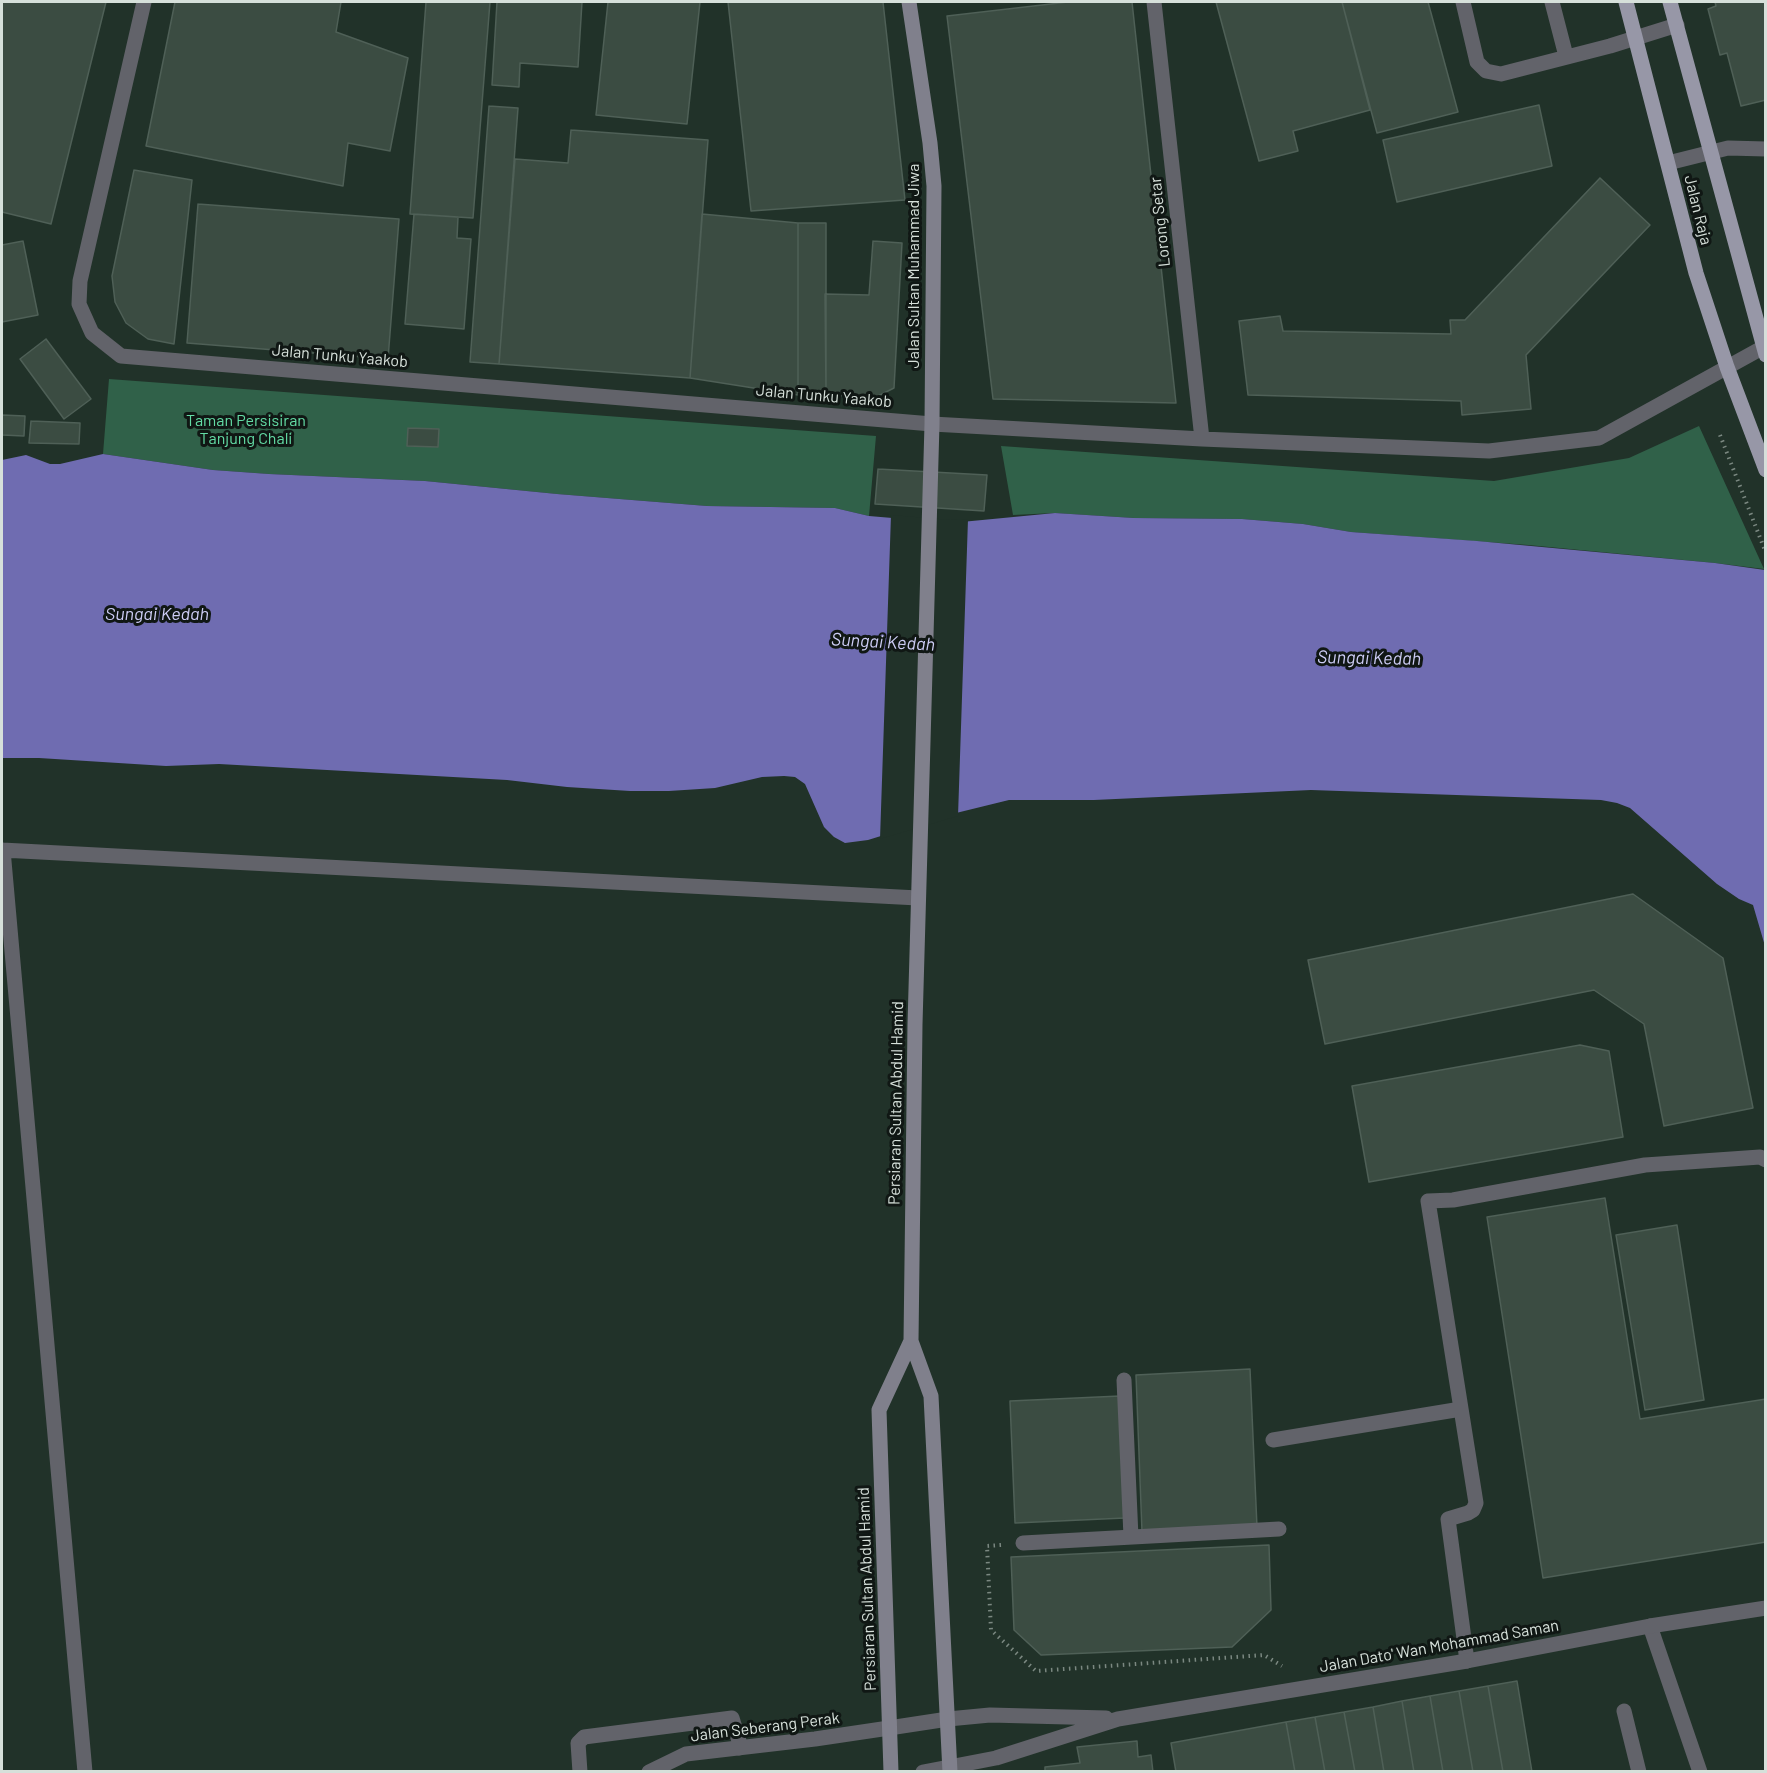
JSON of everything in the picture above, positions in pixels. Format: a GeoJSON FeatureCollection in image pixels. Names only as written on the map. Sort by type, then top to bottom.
{"type":"FeatureCollection","features":[{"type":"Feature","properties":{"kind":"main road","name":"Jalan Sultan Muhammad Jiwa"},"geometry":{"type":"LineString","coordinates":[[909,2],[930,143],[934,186],[933,424],[919,864]]}},
{"type":"Feature","properties":{"kind":"main road","name":"Jalan Raja"},"geometry":{"type":"LineString","coordinates":[[1626,2],[1696,273],[1727,367],[1766,470]]}},
{"type":"Feature","properties":{"kind":"main road","name":"Jalan Raja"},"geometry":{"type":"LineString","coordinates":[[1670,2],[1764,351]]}},
{"type":"Feature","properties":{"kind":"main road","name":"Persiaran Sultan Abdul Hamid"},"geometry":{"type":"LineString","coordinates":[[919,864],[911,1341],[931,1396],[950,1769]]}},
{"type":"Feature","properties":{"kind":"main road","name":"Persiaran Sultan Abdul Hamid"},"geometry":{"type":"LineString","coordinates":[[891,1772],[879,1410],[911,1341]]}},
{"type":"Feature","properties":{"kind":"street","name":"Jalan Tunku Yaakob"},"geometry":{"type":"LineString","coordinates":[[144,2],[80,281],[79,304],[92,333],[121,356],[933,424],[1202,440],[1489,451],[1599,438],[1727,367],[1764,351]]}},
{"type":"Feature","properties":{"kind":"street","name":"Lorong Setar"},"geometry":{"type":"LineString","coordinates":[[1154,2],[1202,440]]}},
{"type":"Feature","properties":{"kind":"street"},"geometry":{"type":"LineString","coordinates":[[1463,2],[1477,62],[1486,71],[1501,74],[1677,25]]}},
{"type":"Feature","properties":{"kind":"street"},"geometry":{"type":"LineString","coordinates":[[1552,2],[1566,56]]}},
{"type":"Feature","properties":{"kind":"street"},"geometry":{"type":"LineString","coordinates":[[1668,163],[1728,148],[1766,149]]}},
{"type":"Feature","properties":{"kind":"street"},"geometry":{"type":"LineString","coordinates":[[85,1772],[2,850],[918,898]]}},
{"type":"Feature","properties":{"kind":"street"},"geometry":{"type":"LineString","coordinates":[[1467,1661],[1448,1519],[1468,1513],[1473,1510],[1476,1503],[1428,1202],[1453,1200],[1645,1165],[1760,1158],[1766,1160]]}},
{"type":"Feature","properties":{"kind":"street"},"geometry":{"type":"LineString","coordinates":[[1124,1380],[1131,1537]]}},
{"type":"Feature","properties":{"kind":"street"},"geometry":{"type":"LineString","coordinates":[[1273,1440],[1461,1409]]}},
{"type":"Feature","properties":{"kind":"street"},"geometry":{"type":"LineString","coordinates":[[1023,1543],[1279,1529]]}},
{"type":"Feature","properties":{"kind":"street","name":"Jalan Dato' Wan Mohammad Saman"},"geometry":{"type":"LineString","coordinates":[[923,1772],[950,1769],[996,1758],[1118,1719],[1467,1661],[1650,1626],[1766,1608]]}},
{"type":"Feature","properties":{"kind":"street"},"geometry":{"type":"LineString","coordinates":[[1650,1626],[1700,1772]]}},
{"type":"Feature","properties":{"kind":"street"},"geometry":{"type":"LineString","coordinates":[[1624,1711],[1639,1772]]}},
{"type":"Feature","properties":{"kind":"street","name":"Jalan Dato' Wan Mohammad Saman"},"geometry":{"type":"LineString","coordinates":[[948,1719],[990,1715],[1118,1719]]}},
{"type":"Feature","properties":{"kind":"street"},"geometry":{"type":"LineString","coordinates":[[580,1772],[578,1743],[584,1737],[732,1718],[739,1748]]}},
{"type":"Feature","properties":{"kind":"street","name":"Jalan Seberang Perak"},"geometry":{"type":"LineString","coordinates":[[649,1772],[686,1754],[948,1719]]}},
{"type":"Feature","properties":{"kind":"path"},"geometry":{"type":"LineString","coordinates":[[1720,435],[1766,553]]}},
{"type":"Feature","properties":{"kind":"path"},"geometry":{"type":"LineString","coordinates":[[1023,1543],[987,1546],[991,1630],[1036,1671],[1264,1655],[1288,1670]]}},
{"type":"Feature","properties":{"kind":"green space","name":"Taman Persisiran Tanjung Chali"},"geometry":{"type":"Polygon","coordinates":[[[109,379],[876,436],[869,516],[835,508],[707,506],[425,481],[213,470],[103,454],[109,379]]]}},
{"type":"Feature","properties":{"kind":"green space"},"geometry":{"type":"Polygon","coordinates":[[[1699,426],[1764,569],[1528,545],[1351,532],[1303,524],[1242,519],[1134,518],[1055,513],[1013,515],[1001,446],[1494,481],[1629,458],[1699,426]]]}},
{"type":"Feature","properties":{"kind":"water","name":"Sungai Kedah"},"geometry":{"type":"Polygon","coordinates":[[[103,454],[213,470],[425,481],[707,506],[835,508],[869,516],[951,523],[1055,513],[1134,518],[1242,519],[1303,524],[1351,532],[1477,541],[1715,563],[1765,570],[1765,946],[1753,905],[1739,899],[1717,884],[1630,808],[1601,800],[1311,790],[1094,800],[1009,800],[952,814],[868,840],[845,843],[834,837],[824,827],[805,784],[795,777],[762,777],[715,788],[630,791],[507,780],[219,764],[166,766],[39,758],[2,758],[2,460],[26,455],[50,464],[60,464],[103,454]]]}},
{"type":"Feature","properties":{"kind":"pier"},"geometry":{"type":"Polygon","coordinates":[[[891,515],[951,520],[968,519],[958,816],[880,839],[891,515]]]}},
{"type":"Feature","properties":{"kind":"building"},"geometry":{"type":"Polygon","coordinates":[[[2,2],[106,2],[51,224],[2,212],[2,2]]]}},
{"type":"Feature","properties":{"kind":"building"},"geometry":{"type":"Polygon","coordinates":[[[175,2],[341,2],[336,32],[408,58],[390,151],[348,143],[343,186],[146,146],[175,2]]]}},
{"type":"Feature","properties":{"kind":"building"},"geometry":{"type":"Polygon","coordinates":[[[426,2],[490,2],[473,218],[410,214],[426,2]]]}},
{"type":"Feature","properties":{"kind":"building"},"geometry":{"type":"Polygon","coordinates":[[[497,2],[582,2],[578,67],[520,63],[519,87],[492,85],[497,2]]]}},
{"type":"Feature","properties":{"kind":"building"},"geometry":{"type":"Polygon","coordinates":[[[608,2],[700,2],[687,124],[596,115],[608,2]]]}},
{"type":"Feature","properties":{"kind":"building"},"geometry":{"type":"Polygon","coordinates":[[[728,2],[883,2],[905,200],[751,211],[728,2]]]}},
{"type":"Feature","properties":{"kind":"building"},"geometry":{"type":"Polygon","coordinates":[[[1068,2],[1132,2],[1176,403],[993,399],[947,16],[1068,2]]]}},
{"type":"Feature","properties":{"kind":"building"},"geometry":{"type":"Polygon","coordinates":[[[1216,2],[1342,2],[1370,110],[1293,131],[1298,151],[1259,161],[1216,2]]]}},
{"type":"Feature","properties":{"kind":"building"},"geometry":{"type":"Polygon","coordinates":[[[1342,2],[1428,2],[1458,112],[1377,133],[1342,2]]]}},
{"type":"Feature","properties":{"kind":"building"},"geometry":{"type":"Polygon","coordinates":[[[1715,2],[1766,2],[1766,100],[1741,106],[1727,53],[1720,55],[1708,9],[1716,6],[1715,2]]]}},
{"type":"Feature","properties":{"kind":"building"},"geometry":{"type":"Polygon","coordinates":[[[1539,105],[1552,166],[1397,202],[1383,140],[1539,105]]]}},
{"type":"Feature","properties":{"kind":"building"},"geometry":{"type":"Polygon","coordinates":[[[489,106],[518,108],[499,364],[470,362],[489,106]]]}},
{"type":"Feature","properties":{"kind":"building"},"geometry":{"type":"Polygon","coordinates":[[[571,130],[708,140],[690,378],[499,364],[515,159],[568,163],[571,130]]]}},
{"type":"Feature","properties":{"kind":"building"},"geometry":{"type":"Polygon","coordinates":[[[134,170],[192,180],[174,344],[148,339],[126,323],[115,302],[112,276],[134,170]]]}},
{"type":"Feature","properties":{"kind":"building"},"geometry":{"type":"Polygon","coordinates":[[[1600,178],[1650,225],[1526,355],[1531,409],[1462,415],[1461,401],[1248,395],[1239,321],[1280,316],[1283,331],[1451,334],[1450,320],[1465,320],[1600,178]]]}},
{"type":"Feature","properties":{"kind":"building"},"geometry":{"type":"Polygon","coordinates":[[[198,204],[399,219],[388,359],[187,343],[198,204]]]}},
{"type":"Feature","properties":{"kind":"building"},"geometry":{"type":"Polygon","coordinates":[[[414,214],[458,217],[457,238],[471,239],[464,329],[405,324],[414,214]]]}},
{"type":"Feature","properties":{"kind":"building"},"geometry":{"type":"Polygon","coordinates":[[[702,214],[798,223],[798,395],[690,378],[702,214]]]}},
{"type":"Feature","properties":{"kind":"building"},"geometry":{"type":"Polygon","coordinates":[[[798,223],[826,223],[826,395],[798,395],[798,223]]]}},
{"type":"Feature","properties":{"kind":"building"},"geometry":{"type":"Polygon","coordinates":[[[23,241],[38,315],[2,322],[2,245],[23,241]]]}},
{"type":"Feature","properties":{"kind":"building"},"geometry":{"type":"Polygon","coordinates":[[[873,241],[902,243],[894,388],[876,397],[826,395],[825,294],[869,295],[873,241]]]}},
{"type":"Feature","properties":{"kind":"building"},"geometry":{"type":"Polygon","coordinates":[[[46,339],[91,399],[64,419],[20,359],[46,339]]]}},
{"type":"Feature","properties":{"kind":"building"},"geometry":{"type":"Polygon","coordinates":[[[2,415],[25,416],[24,436],[2,435],[2,415]]]}},
{"type":"Feature","properties":{"kind":"building"},"geometry":{"type":"Polygon","coordinates":[[[31,421],[80,423],[79,444],[29,443],[31,421]]]}},
{"type":"Feature","properties":{"kind":"building"},"geometry":{"type":"Polygon","coordinates":[[[408,428],[439,429],[438,447],[407,446],[408,428]]]}},
{"type":"Feature","properties":{"kind":"building"},"geometry":{"type":"Polygon","coordinates":[[[878,469],[987,475],[984,511],[875,504],[878,469]]]}},
{"type":"Feature","properties":{"kind":"building"},"geometry":{"type":"Polygon","coordinates":[[[1633,894],[1723,958],[1753,1108],[1664,1126],[1644,1024],[1594,990],[1325,1044],[1308,960],[1633,894]]]}},
{"type":"Feature","properties":{"kind":"building"},"geometry":{"type":"Polygon","coordinates":[[[1580,1045],[1609,1051],[1623,1137],[1369,1182],[1352,1086],[1580,1045]]]}},
{"type":"Feature","properties":{"kind":"building"},"geometry":{"type":"Polygon","coordinates":[[[1605,1198],[1640,1419],[1766,1399],[1766,1542],[1543,1578],[1487,1217],[1605,1198]]]}},
{"type":"Feature","properties":{"kind":"building"},"geometry":{"type":"Polygon","coordinates":[[[1677,1225],[1704,1400],[1645,1410],[1616,1235],[1677,1225]]]}},
{"type":"Feature","properties":{"kind":"building"},"geometry":{"type":"Polygon","coordinates":[[[1250,1369],[1257,1527],[1142,1532],[1136,1375],[1250,1369]]]}},
{"type":"Feature","properties":{"kind":"building"},"geometry":{"type":"Polygon","coordinates":[[[1120,1396],[1125,1518],[1015,1523],[1010,1401],[1120,1396]]]}},
{"type":"Feature","properties":{"kind":"building"},"geometry":{"type":"Polygon","coordinates":[[[1269,1545],[1271,1610],[1232,1647],[1041,1655],[1014,1630],[1011,1557],[1269,1545]]]}},
{"type":"Feature","properties":{"kind":"building"},"geometry":{"type":"Polygon","coordinates":[[[1517,1681],[1532,1772],[1503,1772],[1488,1686],[1517,1681]]]}},
{"type":"Feature","properties":{"kind":"building"},"geometry":{"type":"Polygon","coordinates":[[[1488,1686],[1503,1772],[1473,1772],[1459,1691],[1488,1686]]]}},
{"type":"Feature","properties":{"kind":"building"},"geometry":{"type":"Polygon","coordinates":[[[1459,1691],[1473,1772],[1443,1772],[1430,1696],[1459,1691]]]}},
{"type":"Feature","properties":{"kind":"building"},"geometry":{"type":"Polygon","coordinates":[[[1430,1696],[1443,1772],[1414,1772],[1402,1701],[1430,1696]]]}},
{"type":"Feature","properties":{"kind":"building"},"geometry":{"type":"Polygon","coordinates":[[[1402,1701],[1414,1772],[1384,1772],[1373,1707],[1402,1701]]]}},
{"type":"Feature","properties":{"kind":"building"},"geometry":{"type":"Polygon","coordinates":[[[1373,1707],[1384,1772],[1355,1772],[1344,1712],[1373,1707]]]}},
{"type":"Feature","properties":{"kind":"building"},"geometry":{"type":"Polygon","coordinates":[[[1344,1712],[1355,1772],[1325,1772],[1315,1717],[1344,1712]]]}},
{"type":"Feature","properties":{"kind":"building"},"geometry":{"type":"Polygon","coordinates":[[[1315,1717],[1325,1772],[1295,1772],[1286,1722],[1315,1717]]]}},
{"type":"Feature","properties":{"kind":"building"},"geometry":{"type":"Polygon","coordinates":[[[1286,1722],[1295,1772],[1176,1772],[1171,1743],[1286,1722]]]}},
{"type":"Feature","properties":{"kind":"building"},"geometry":{"type":"Polygon","coordinates":[[[1137,1741],[1138,1757],[1151,1755],[1153,1772],[1045,1772],[1045,1767],[1080,1763],[1077,1747],[1137,1741]]]}}]}
